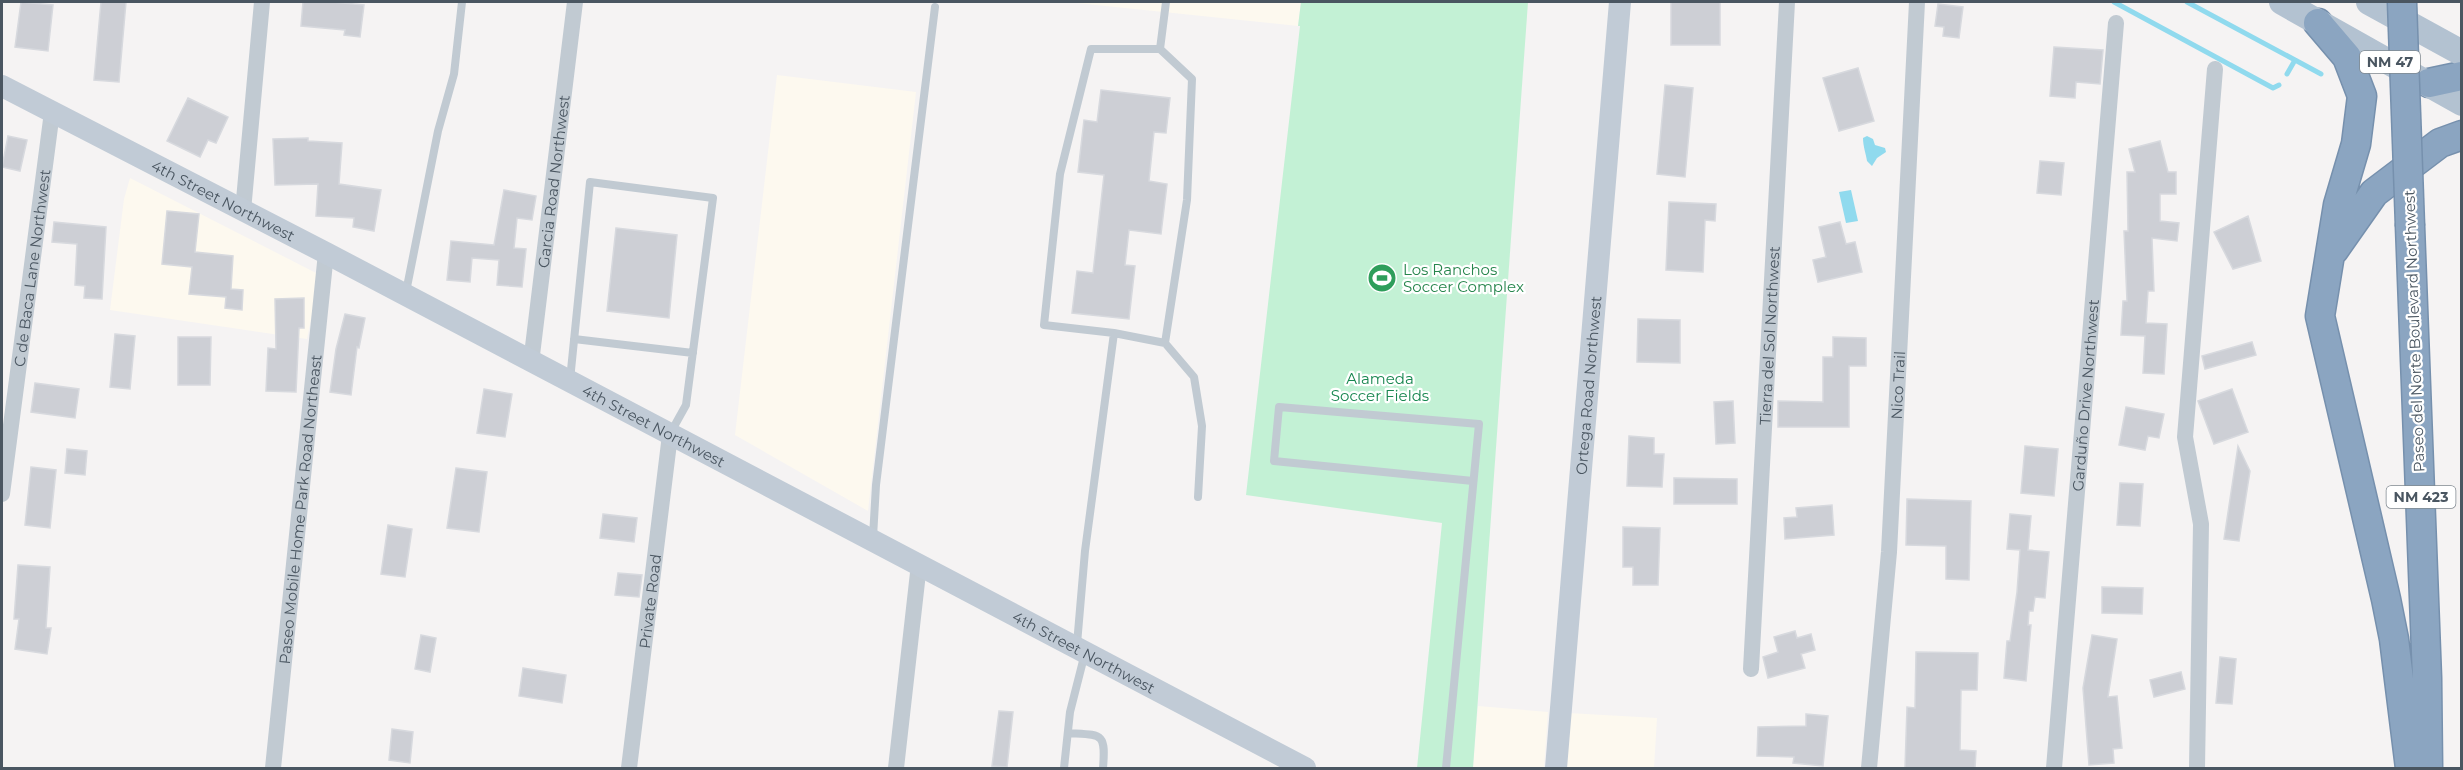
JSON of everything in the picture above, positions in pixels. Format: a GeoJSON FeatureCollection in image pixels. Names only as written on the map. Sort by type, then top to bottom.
{"type":"FeatureCollection","features":[{"type":"Feature","properties":{"kind":"highway"},"geometry":{"type":"LineString","coordinates":[[2389,2],[2418,2]]}},
{"type":"Feature","properties":{"kind":"highway","name":"Paseo del Norte Boulevard Northwest"},"geometry":{"type":"LineString","coordinates":[[2402,2],[2427,678],[2428,768]]}},
{"type":"Feature","properties":{"kind":"highway"},"geometry":{"type":"LineString","coordinates":[[2318,23],[2347,57],[2362,96],[2356,144],[2338,206],[2320,316],[2394,639],[2410,768]]}},
{"type":"Feature","properties":{"kind":"highway"},"geometry":{"type":"LineString","coordinates":[[2429,83],[2462,76]]}},
{"type":"Feature","properties":{"kind":"highway"},"geometry":{"type":"LineString","coordinates":[[2330,256],[2374,194],[2440,143],[2462,135]]}},
{"type":"Feature","properties":{"kind":"main road","name":"Ortega Road Northwest"},"geometry":{"type":"LineString","coordinates":[[1556,768],[1620,2]]}},
{"type":"Feature","properties":{"kind":"main road","name":"NM 47"},"geometry":{"type":"LineString","coordinates":[[2282,2],[2462,103]]}},
{"type":"Feature","properties":{"kind":"main road","name":"NM 47"},"geometry":{"type":"LineString","coordinates":[[2369,2],[2462,53]]}},
{"type":"Feature","properties":{"kind":"main road","name":"4th Street Northwest"},"geometry":{"type":"LineString","coordinates":[[2,86],[326,253],[531,363],[1305,768]]}},
{"type":"Feature","properties":{"kind":"street"},"geometry":{"type":"LineString","coordinates":[[243,211],[262,2]]}},
{"type":"Feature","properties":{"kind":"street","name":"Garcia Road Northwest"},"geometry":{"type":"LineString","coordinates":[[531,363],[575,2]]}},
{"type":"Feature","properties":{"kind":"street","name":"Tierra del Sol Northwest"},"geometry":{"type":"LineString","coordinates":[[1751,669],[1787,2]]}},
{"type":"Feature","properties":{"kind":"street","name":"Nico Trail"},"geometry":{"type":"LineString","coordinates":[[1869,768],[1889,552],[1917,2]]}},
{"type":"Feature","properties":{"kind":"street","name":"Garduño Drive Northwest"},"geometry":{"type":"LineString","coordinates":[[2054,768],[2116,23]]}},
{"type":"Feature","properties":{"kind":"street"},"geometry":{"type":"LineString","coordinates":[[2198,768],[2201,524],[2185,437],[2215,69]]}},
{"type":"Feature","properties":{"kind":"street","name":"C de Baca Lane Northwest"},"geometry":{"type":"LineString","coordinates":[[2,494],[52,112]]}},
{"type":"Feature","properties":{"kind":"street","name":"Paseo Mobile Home Park Road Northeast"},"geometry":{"type":"LineString","coordinates":[[273,768],[326,253]]}},
{"type":"Feature","properties":{"kind":"street","name":"Private Road"},"geometry":{"type":"LineString","coordinates":[[629,768],[670,435]]}},
{"type":"Feature","properties":{"kind":"street"},"geometry":{"type":"LineString","coordinates":[[896,768],[919,564]]}},
{"type":"Feature","properties":{"kind":"lane"},"geometry":{"type":"LineString","coordinates":[[405,295],[438,131],[454,74],[462,2]]}},
{"type":"Feature","properties":{"kind":"lane"},"geometry":{"type":"LineString","coordinates":[[1160,49],[1166,2]]}},
{"type":"Feature","properties":{"kind":"lane"},"geometry":{"type":"LineString","coordinates":[[873,540],[876,485],[935,7]]}},
{"type":"Feature","properties":{"kind":"lane"},"geometry":{"type":"LineString","coordinates":[[1165,344],[1187,200],[1192,79],[1160,49],[1091,48],[1060,174],[1044,325],[1114,333],[1165,344],[1194,377],[1202,426],[1198,497]]}},
{"type":"Feature","properties":{"kind":"lane"},"geometry":{"type":"LineString","coordinates":[[570,383],[590,182],[713,198],[686,405],[670,435]]}},
{"type":"Feature","properties":{"kind":"lane"},"geometry":{"type":"LineString","coordinates":[[1064,768],[1070,712],[1081,650],[1085,551],[1114,333]]}},
{"type":"Feature","properties":{"kind":"lane"},"geometry":{"type":"LineString","coordinates":[[574,339],[693,353]]}},
{"type":"Feature","properties":{"kind":"lane"},"geometry":{"type":"LineString","coordinates":[[1446,768],[1479,424],[1279,407],[1274,461],[1473,481]]}},
{"type":"Feature","properties":{"kind":"lane"},"geometry":{"type":"LineString","coordinates":[[1068,733],[1094,735],[1101,738],[1105,744],[1103,768]]}},
{"type":"Feature","properties":{"kind":"shaded area"},"geometry":{"type":"Polygon","coordinates":[[[1067,2],[1301,2],[1298,26],[1067,2]]]}},
{"type":"Feature","properties":{"kind":"shaded area"},"geometry":{"type":"Polygon","coordinates":[[[777,75],[916,92],[868,511],[735,435],[777,75]]]}},
{"type":"Feature","properties":{"kind":"shaded area"},"geometry":{"type":"Polygon","coordinates":[[[130,178],[320,275],[307,339],[110,310],[124,199],[130,178]]]}},
{"type":"Feature","properties":{"kind":"shaded area"},"geometry":{"type":"Polygon","coordinates":[[[1478,706],[1548,712],[1544,768],[1473,768],[1478,706]]]}},
{"type":"Feature","properties":{"kind":"shaded area"},"geometry":{"type":"Polygon","coordinates":[[[1568,713],[1657,718],[1654,768],[1564,768],[1568,713]]]}},
{"type":"Feature","properties":{"kind":"green space","name":"Alameda Soccer Fields"},"geometry":{"type":"Polygon","coordinates":[[[1301,2],[1528,2],[1473,768],[1417,768],[1442,523],[1246,495],[1301,2]]]}},
{"type":"Feature","properties":{"kind":"water"},"geometry":{"type":"Polygon","coordinates":[[[1867,136],[1873,139],[1875,145],[1885,148],[1886,152],[1877,158],[1872,166],[1867,161],[1863,144],[1863,138],[1867,136]]]}},
{"type":"Feature","properties":{"kind":"water"},"geometry":{"type":"Polygon","coordinates":[[[1851,190],[1858,221],[1846,223],[1839,192],[1851,190]]]}},
{"type":"Feature","properties":{"kind":"building"},"geometry":{"type":"Polygon","coordinates":[[[21,2],[53,5],[48,51],[15,47],[21,2]]]}},
{"type":"Feature","properties":{"kind":"building"},"geometry":{"type":"Polygon","coordinates":[[[101,2],[126,2],[119,82],[94,80],[101,2]]]}},
{"type":"Feature","properties":{"kind":"building"},"geometry":{"type":"Polygon","coordinates":[[[303,2],[364,5],[360,37],[344,35],[345,30],[301,26],[303,2]]]}},
{"type":"Feature","properties":{"kind":"building"},"geometry":{"type":"Polygon","coordinates":[[[1671,2],[1720,2],[1720,45],[1671,45],[1671,2]]]}},
{"type":"Feature","properties":{"kind":"building"},"geometry":{"type":"Polygon","coordinates":[[[1938,4],[1963,7],[1959,38],[1943,36],[1944,27],[1935,26],[1938,4]]]}},
{"type":"Feature","properties":{"kind":"building"},"geometry":{"type":"Polygon","coordinates":[[[2054,47],[2103,50],[2100,84],[2076,82],[2075,98],[2050,96],[2054,47]]]}},
{"type":"Feature","properties":{"kind":"building"},"geometry":{"type":"Polygon","coordinates":[[[1858,68],[1874,121],[1839,131],[1823,78],[1858,68]]]}},
{"type":"Feature","properties":{"kind":"building"},"geometry":{"type":"Polygon","coordinates":[[[1665,85],[1693,88],[1685,177],[1657,174],[1665,85]]]}},
{"type":"Feature","properties":{"kind":"building"},"geometry":{"type":"Polygon","coordinates":[[[1101,90],[1170,98],[1166,133],[1154,132],[1149,181],[1167,184],[1161,234],[1129,230],[1125,265],[1135,266],[1129,319],[1072,313],[1077,271],[1093,273],[1104,175],[1078,172],[1084,120],[1097,122],[1101,90]]]}},
{"type":"Feature","properties":{"kind":"building"},"geometry":{"type":"Polygon","coordinates":[[[188,98],[228,117],[216,143],[208,140],[200,157],[167,141],[188,98]]]}},
{"type":"Feature","properties":{"kind":"building"},"geometry":{"type":"Polygon","coordinates":[[[8,136],[27,140],[20,171],[2,167],[8,136]]]}},
{"type":"Feature","properties":{"kind":"building"},"geometry":{"type":"Polygon","coordinates":[[[308,138],[308,141],[342,143],[339,184],[381,190],[374,231],[353,227],[354,218],[316,216],[318,184],[275,185],[273,139],[308,138]]]}},
{"type":"Feature","properties":{"kind":"building"},"geometry":{"type":"Polygon","coordinates":[[[2160,141],[2168,172],[2176,172],[2176,194],[2160,194],[2160,221],[2179,223],[2177,241],[2152,238],[2154,291],[2148,291],[2146,323],[2167,324],[2164,374],[2143,373],[2145,336],[2121,335],[2123,301],[2127,301],[2124,231],[2128,231],[2127,172],[2135,172],[2129,149],[2160,141]]]}},
{"type":"Feature","properties":{"kind":"building"},"geometry":{"type":"Polygon","coordinates":[[[2040,161],[2064,163],[2061,195],[2037,193],[2040,161]]]}},
{"type":"Feature","properties":{"kind":"building"},"geometry":{"type":"Polygon","coordinates":[[[504,190],[536,196],[532,220],[517,218],[514,248],[526,249],[522,287],[497,285],[499,260],[472,258],[470,282],[447,280],[451,241],[494,245],[504,190]]]}},
{"type":"Feature","properties":{"kind":"building"},"geometry":{"type":"Polygon","coordinates":[[[1669,202],[1716,204],[1715,221],[1705,220],[1703,272],[1666,270],[1669,202]]]}},
{"type":"Feature","properties":{"kind":"building"},"geometry":{"type":"Polygon","coordinates":[[[167,211],[199,214],[195,252],[233,256],[231,289],[243,290],[242,310],[225,308],[226,297],[189,294],[192,267],[162,264],[167,211]]]}},
{"type":"Feature","properties":{"kind":"building"},"geometry":{"type":"Polygon","coordinates":[[[2248,216],[2261,261],[2233,269],[2214,232],[2248,216]]]}},
{"type":"Feature","properties":{"kind":"building"},"geometry":{"type":"Polygon","coordinates":[[[54,222],[106,227],[102,299],[84,298],[85,286],[75,285],[77,244],[52,242],[54,222]]]}},
{"type":"Feature","properties":{"kind":"building"},"geometry":{"type":"Polygon","coordinates":[[[1840,222],[1846,244],[1855,242],[1862,272],[1818,282],[1813,260],[1826,257],[1819,227],[1840,222]]]}},
{"type":"Feature","properties":{"kind":"building"},"geometry":{"type":"Polygon","coordinates":[[[616,228],[677,235],[669,318],[607,311],[616,228]]]}},
{"type":"Feature","properties":{"kind":"building"},"geometry":{"type":"Polygon","coordinates":[[[304,298],[304,328],[299,328],[296,392],[266,391],[268,348],[276,349],[275,299],[304,298]]]}},
{"type":"Feature","properties":{"kind":"building"},"geometry":{"type":"Polygon","coordinates":[[[345,314],[365,318],[359,348],[357,347],[351,395],[330,392],[336,349],[345,314]]]}},
{"type":"Feature","properties":{"kind":"building"},"geometry":{"type":"Polygon","coordinates":[[[1638,319],[1680,320],[1680,363],[1637,362],[1638,319]]]}},
{"type":"Feature","properties":{"kind":"building"},"geometry":{"type":"Polygon","coordinates":[[[115,334],[135,336],[130,389],[110,387],[115,334]]]}},
{"type":"Feature","properties":{"kind":"building"},"geometry":{"type":"Polygon","coordinates":[[[178,337],[211,337],[210,385],[178,385],[178,337]]]}},
{"type":"Feature","properties":{"kind":"building"},"geometry":{"type":"Polygon","coordinates":[[[1833,337],[1866,338],[1866,366],[1849,366],[1849,427],[1778,427],[1778,401],[1823,402],[1823,357],[1833,357],[1833,337]]]}},
{"type":"Feature","properties":{"kind":"building"},"geometry":{"type":"Polygon","coordinates":[[[2252,342],[2256,355],[2205,369],[2202,356],[2252,342]]]}},
{"type":"Feature","properties":{"kind":"building"},"geometry":{"type":"Polygon","coordinates":[[[35,383],[79,389],[75,418],[31,412],[35,383]]]}},
{"type":"Feature","properties":{"kind":"building"},"geometry":{"type":"Polygon","coordinates":[[[484,389],[512,394],[505,437],[477,433],[484,389]]]}},
{"type":"Feature","properties":{"kind":"building"},"geometry":{"type":"Polygon","coordinates":[[[2232,389],[2248,432],[2214,444],[2198,401],[2232,389]]]}},
{"type":"Feature","properties":{"kind":"building"},"geometry":{"type":"Polygon","coordinates":[[[1733,401],[1735,443],[1716,444],[1714,402],[1733,401]]]}},
{"type":"Feature","properties":{"kind":"building"},"geometry":{"type":"Polygon","coordinates":[[[2126,407],[2164,414],[2159,438],[2148,436],[2145,450],[2119,445],[2126,407]]]}},
{"type":"Feature","properties":{"kind":"building"},"geometry":{"type":"Polygon","coordinates":[[[1629,436],[1654,438],[1654,454],[1664,454],[1662,487],[1627,486],[1629,436]]]}},
{"type":"Feature","properties":{"kind":"building"},"geometry":{"type":"Polygon","coordinates":[[[2025,446],[2058,449],[2054,496],[2021,493],[2025,446]]]}},
{"type":"Feature","properties":{"kind":"building"},"geometry":{"type":"Polygon","coordinates":[[[2238,446],[2250,471],[2239,541],[2224,539],[2238,446]]]}},
{"type":"Feature","properties":{"kind":"building"},"geometry":{"type":"Polygon","coordinates":[[[67,449],[87,451],[85,475],[65,473],[67,449]]]}},
{"type":"Feature","properties":{"kind":"building"},"geometry":{"type":"Polygon","coordinates":[[[31,467],[56,470],[50,528],[25,525],[31,467]]]}},
{"type":"Feature","properties":{"kind":"building"},"geometry":{"type":"Polygon","coordinates":[[[456,468],[487,472],[479,532],[447,528],[456,468]]]}},
{"type":"Feature","properties":{"kind":"building"},"geometry":{"type":"Polygon","coordinates":[[[1674,478],[1737,479],[1737,504],[1674,504],[1674,478]]]}},
{"type":"Feature","properties":{"kind":"building"},"geometry":{"type":"Polygon","coordinates":[[[2120,483],[2143,484],[2140,526],[2117,525],[2120,483]]]}},
{"type":"Feature","properties":{"kind":"building"},"geometry":{"type":"Polygon","coordinates":[[[1907,499],[1971,501],[1969,580],[1946,579],[1946,546],[1906,545],[1907,499]]]}},
{"type":"Feature","properties":{"kind":"building"},"geometry":{"type":"Polygon","coordinates":[[[1832,505],[1834,535],[1785,539],[1784,518],[1797,517],[1796,508],[1832,505]]]}},
{"type":"Feature","properties":{"kind":"building"},"geometry":{"type":"Polygon","coordinates":[[[603,514],[637,518],[634,542],[600,538],[603,514]]]}},
{"type":"Feature","properties":{"kind":"building"},"geometry":{"type":"Polygon","coordinates":[[[2010,514],[2031,516],[2028,550],[2049,552],[2045,598],[2035,597],[2033,611],[2029,611],[2028,625],[2031,625],[2026,681],[2004,678],[2007,641],[2010,641],[2017,592],[2020,550],[2007,549],[2010,514]]]}},
{"type":"Feature","properties":{"kind":"building"},"geometry":{"type":"Polygon","coordinates":[[[388,525],[412,529],[405,577],[381,574],[388,525]]]}},
{"type":"Feature","properties":{"kind":"building"},"geometry":{"type":"Polygon","coordinates":[[[1623,527],[1660,528],[1658,585],[1633,585],[1633,567],[1623,567],[1623,527]]]}},
{"type":"Feature","properties":{"kind":"building"},"geometry":{"type":"Polygon","coordinates":[[[18,565],[50,567],[46,628],[51,628],[47,654],[15,649],[19,619],[14,619],[18,565]]]}},
{"type":"Feature","properties":{"kind":"building"},"geometry":{"type":"Polygon","coordinates":[[[618,573],[642,575],[639,597],[615,595],[618,573]]]}},
{"type":"Feature","properties":{"kind":"building"},"geometry":{"type":"Polygon","coordinates":[[[2102,587],[2143,588],[2142,614],[2102,613],[2102,587]]]}},
{"type":"Feature","properties":{"kind":"building"},"geometry":{"type":"Polygon","coordinates":[[[1795,631],[1797,638],[1811,634],[1815,650],[1801,654],[1805,668],[1768,678],[1763,657],[1778,652],[1774,637],[1795,631]]]}},
{"type":"Feature","properties":{"kind":"building"},"geometry":{"type":"Polygon","coordinates":[[[421,635],[436,638],[430,672],[415,669],[421,635]]]}},
{"type":"Feature","properties":{"kind":"building"},"geometry":{"type":"Polygon","coordinates":[[[2092,635],[2117,639],[2108,697],[2117,696],[2122,748],[2113,749],[2114,763],[2089,765],[2083,688],[2092,635]]]}},
{"type":"Feature","properties":{"kind":"building"},"geometry":{"type":"Polygon","coordinates":[[[1916,652],[1978,653],[1977,690],[1961,690],[1960,750],[1976,751],[1975,768],[1905,768],[1907,707],[1915,708],[1916,652]]]}},
{"type":"Feature","properties":{"kind":"building"},"geometry":{"type":"Polygon","coordinates":[[[2220,657],[2236,659],[2232,704],[2216,703],[2220,657]]]}},
{"type":"Feature","properties":{"kind":"building"},"geometry":{"type":"Polygon","coordinates":[[[523,668],[566,675],[562,703],[519,696],[523,668]]]}},
{"type":"Feature","properties":{"kind":"building"},"geometry":{"type":"Polygon","coordinates":[[[2181,672],[2185,689],[2154,697],[2150,680],[2181,672]]]}},
{"type":"Feature","properties":{"kind":"building"},"geometry":{"type":"Polygon","coordinates":[[[999,711],[1013,712],[1007,767],[992,766],[999,711]]]}},
{"type":"Feature","properties":{"kind":"building"},"geometry":{"type":"Polygon","coordinates":[[[1806,714],[1828,716],[1823,766],[1793,763],[1794,757],[1757,756],[1758,727],[1806,726],[1806,714]]]}},
{"type":"Feature","properties":{"kind":"building"},"geometry":{"type":"Polygon","coordinates":[[[392,729],[413,732],[410,763],[389,760],[392,729]]]}},
{"type":"Feature","properties":{"kind":"waterway"},"geometry":{"type":"LineString","coordinates":[[2114,2],[2273,88],[2279,85]]}},
{"type":"Feature","properties":{"kind":"waterway"},"geometry":{"type":"LineString","coordinates":[[2187,2],[2321,74]]}},
{"type":"Feature","properties":{"kind":"waterway"},"geometry":{"type":"LineString","coordinates":[[2287,74],[2295,60]]}},
{"type":"Feature","properties":{"kind":"place","name":"Los Ranchos Soccer Complex"},"geometry":{"type":"Point","coordinates":[1382,278]}}]}
